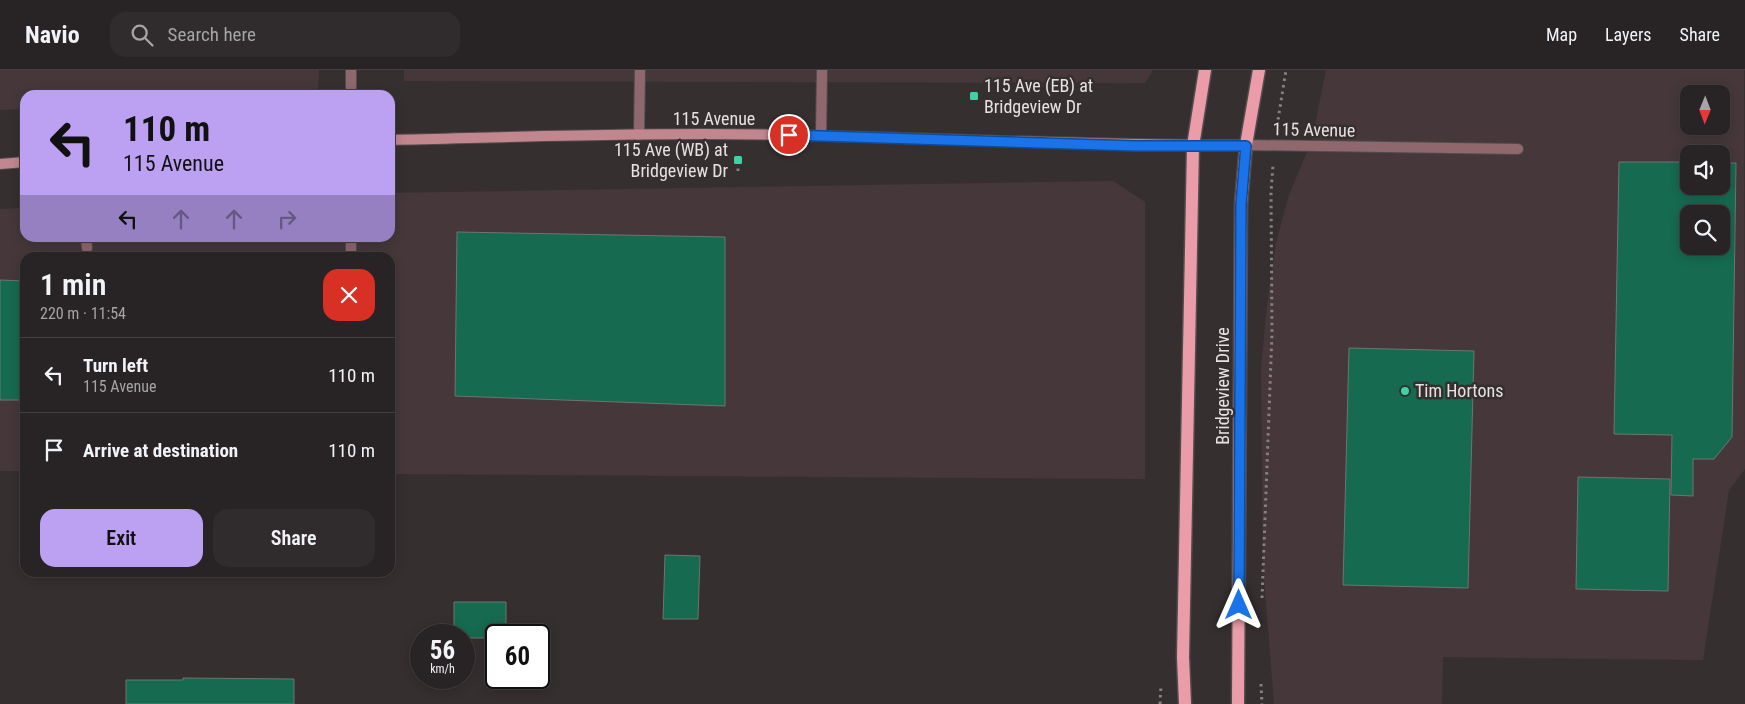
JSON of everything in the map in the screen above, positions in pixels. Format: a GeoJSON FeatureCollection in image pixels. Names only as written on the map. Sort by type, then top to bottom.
{"type":"FeatureCollection","features":[{"type":"Feature","properties":{"kind":"main road","name":"Bridgeview Drive"},"geometry":{"type":"LineString","coordinates":[[1185,704],[1184,638],[1193,146],[1205,70]]}},
{"type":"Feature","properties":{"kind":"main road","name":"Bridgeview Drive"},"geometry":{"type":"LineString","coordinates":[[1238,704],[1241,204],[1246,146],[1259,70]]}},
{"type":"Feature","properties":{"kind":"street"},"geometry":{"type":"LineString","coordinates":[[351,70],[351,90]]}},
{"type":"Feature","properties":{"kind":"street"},"geometry":{"type":"LineString","coordinates":[[639,135],[640,70]]}},
{"type":"Feature","properties":{"kind":"street"},"geometry":{"type":"LineString","coordinates":[[821,136],[822,70]]}},
{"type":"Feature","properties":{"kind":"street","name":"115 Avenue"},"geometry":{"type":"LineString","coordinates":[[395,140],[639,135],[821,136],[1193,146],[1518,149]]}},
{"type":"Feature","properties":{"kind":"street"},"geometry":{"type":"LineString","coordinates":[[0,164],[20,162]]}},
{"type":"Feature","properties":{"kind":"path"},"geometry":{"type":"LineString","coordinates":[[1282,89],[1286,70]]}},
{"type":"Feature","properties":{"kind":"path"},"geometry":{"type":"LineString","coordinates":[[738,160],[738,171]]}},
{"type":"Feature","properties":{"kind":"path"},"geometry":{"type":"LineString","coordinates":[[1262,605],[1272,333],[1271,192]]}},
{"type":"Feature","properties":{"kind":"path"},"geometry":{"type":"LineString","coordinates":[[1261,678],[1262,704]]}},
{"type":"Feature","properties":{"kind":"shaded area"},"geometry":{"type":"Polygon","coordinates":[[[0,70],[319,70],[318,90],[20,90],[20,109],[0,110],[0,70]]]}},
{"type":"Feature","properties":{"kind":"shaded area"},"geometry":{"type":"Polygon","coordinates":[[[404,70],[1153,70],[1145,83],[404,81],[404,70]]]}},
{"type":"Feature","properties":{"kind":"shaded area"},"geometry":{"type":"Polygon","coordinates":[[[1326,70],[1744,70],[1745,469],[1729,490],[1703,660],[1443,657],[1442,704],[1274,704],[1263,565],[1261,369],[1276,243],[1289,195],[1312,140],[1326,70]]]}},
{"type":"Feature","properties":{"kind":"shaded area"},"geometry":{"type":"Polygon","coordinates":[[[1113,181],[1145,202],[1145,479],[395,474],[395,252],[20,252],[20,471],[0,471],[0,209],[20,208],[20,242],[395,242],[395,193],[1113,181]]]}},
{"type":"Feature","properties":{"kind":"building"},"geometry":{"type":"Polygon","coordinates":[[[1619,162],[1680,162],[1680,195],[1730,195],[1730,163],[1736,163],[1732,437],[1714,459],[1693,459],[1693,496],[1671,495],[1672,435],[1614,434],[1619,162]]]}},
{"type":"Feature","properties":{"kind":"building"},"geometry":{"type":"Polygon","coordinates":[[[457,232],[725,237],[725,406],[455,396],[457,232]]]}},
{"type":"Feature","properties":{"kind":"building"},"geometry":{"type":"Polygon","coordinates":[[[0,280],[20,281],[20,400],[0,400],[0,280]]]}},
{"type":"Feature","properties":{"kind":"building"},"geometry":{"type":"Polygon","coordinates":[[[1349,348],[1474,351],[1468,588],[1343,585],[1349,348]]]}},
{"type":"Feature","properties":{"kind":"building"},"geometry":{"type":"Polygon","coordinates":[[[1578,477],[1670,479],[1668,591],[1576,589],[1578,477]]]}},
{"type":"Feature","properties":{"kind":"building"},"geometry":{"type":"Polygon","coordinates":[[[665,555],[700,556],[698,619],[663,619],[665,555]]]}},
{"type":"Feature","properties":{"kind":"building"},"geometry":{"type":"Polygon","coordinates":[[[454,602],[506,602],[506,624],[485,624],[485,638],[475,638],[475,624],[454,624],[454,602]]]}},
{"type":"Feature","properties":{"kind":"building"},"geometry":{"type":"Polygon","coordinates":[[[183,678],[294,679],[294,704],[126,704],[126,680],[183,680],[183,678]]]}},
{"type":"Feature","properties":{"kind":"place","name":"115 Ave (EB) at Bridgeview Dr"},"geometry":{"type":"Point","coordinates":[974,96]}},
{"type":"Feature","properties":{"kind":"place","name":"115 Ave (WB) at Bridgeview Dr"},"geometry":{"type":"Point","coordinates":[738,160]}},
{"type":"Feature","properties":{"kind":"place","name":"Tim Hortons"},"geometry":{"type":"Point","coordinates":[1405,391]}},
{"type":"Feature","properties":{"kind":"route"},"geometry":{"type":"LineString","coordinates":[[789,135],[1137,146],[1246,146],[1241,191],[1239,605]]}}]}
